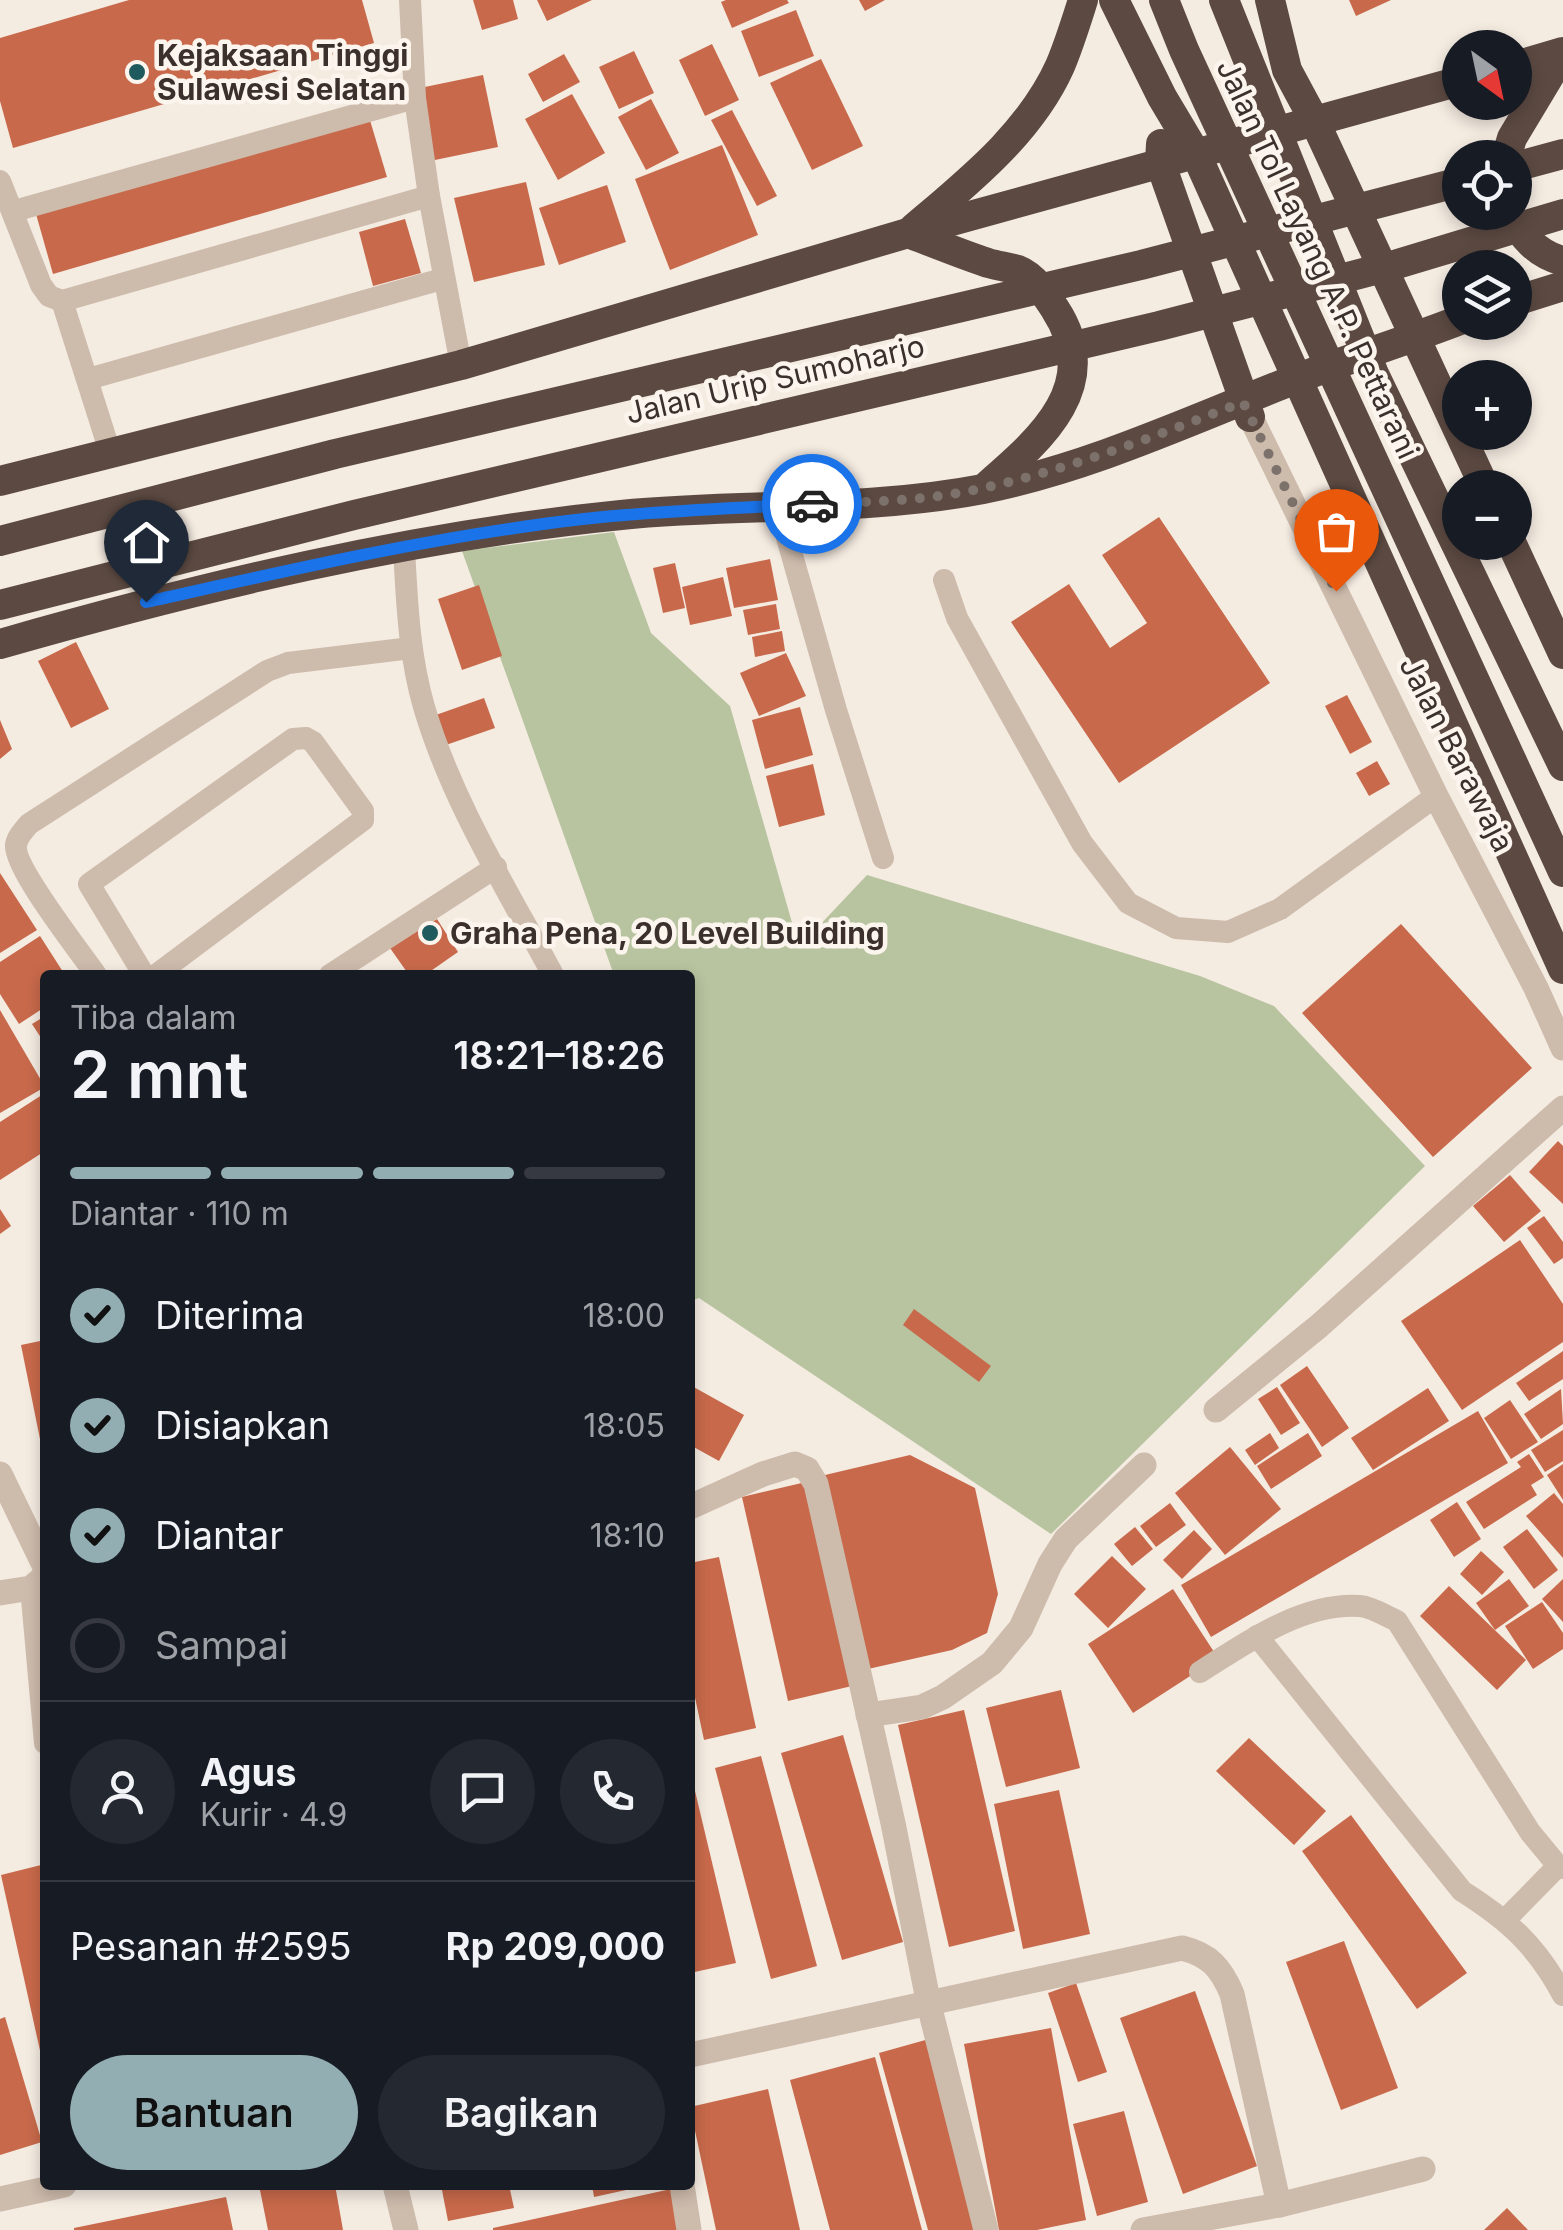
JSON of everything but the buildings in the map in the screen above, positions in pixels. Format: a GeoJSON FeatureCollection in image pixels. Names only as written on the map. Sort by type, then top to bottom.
{"type":"FeatureCollection","features":[{"type":"Feature","properties":{"kind":"highway"},"geometry":{"type":"LineString","coordinates":[[908,233],[974,176],[1023,124],[1059,69],[1083,0]]}},
{"type":"Feature","properties":{"kind":"highway"},"geometry":{"type":"LineString","coordinates":[[1114,0],[1162,97],[1196,154],[1563,970]]}},
{"type":"Feature","properties":{"kind":"highway","name":"Jalan Tol Layang A.P. Pettarani"},"geometry":{"type":"LineString","coordinates":[[1164,0],[1563,872]]}},
{"type":"Feature","properties":{"kind":"highway","name":"Jalan Tol Layang A.P. Pettarani"},"geometry":{"type":"LineString","coordinates":[[1224,0],[1374,374],[1563,766]]}},
{"type":"Feature","properties":{"kind":"highway"},"geometry":{"type":"LineString","coordinates":[[1270,0],[1287,70],[1315,122],[1476,470]]}},
{"type":"Feature","properties":{"kind":"highway"},"geometry":{"type":"LineString","coordinates":[[1532,61],[1563,53]]}},
{"type":"Feature","properties":{"kind":"highway"},"geometry":{"type":"LineString","coordinates":[[1511,140],[1563,53]]}},
{"type":"Feature","properties":{"kind":"highway"},"geometry":{"type":"LineString","coordinates":[[0,481],[461,365],[908,233],[1442,86]]}},
{"type":"Feature","properties":{"kind":"highway","name":"Jalan Barawaja"},"geometry":{"type":"LineString","coordinates":[[1162,97],[1160,162],[1247,411]]}},
{"type":"Feature","properties":{"kind":"highway"},"geometry":{"type":"LineString","coordinates":[[1532,162],[1563,154]]}},
{"type":"Feature","properties":{"kind":"highway","name":"Jalan Urip Sumoharjo"},"geometry":{"type":"LineString","coordinates":[[0,541],[335,454],[1141,265],[1442,187]]}},
{"type":"Feature","properties":{"kind":"highway","name":"Jalan Urip Sumoharjo"},"geometry":{"type":"LineString","coordinates":[[0,605],[431,496],[1159,326],[1394,265],[1563,214]]}},
{"type":"Feature","properties":{"kind":"highway"},"geometry":{"type":"LineString","coordinates":[[1519,230],[1524,240],[1563,260]]}},
{"type":"Feature","properties":{"kind":"highway"},"geometry":{"type":"LineString","coordinates":[[908,233],[1022,271],[1046,294],[1069,336],[1075,362],[1059,414],[1040,439],[985,488]]}},
{"type":"Feature","properties":{"kind":"highway"},"geometry":{"type":"LineString","coordinates":[[1532,296],[1563,286]]}},
{"type":"Feature","properties":{"kind":"highway"},"geometry":{"type":"LineString","coordinates":[[0,644],[146,602],[528,526],[707,507],[905,500],[985,488],[1247,411],[1297,379],[1442,327]]}},
{"type":"Feature","properties":{"kind":"highway"},"geometry":{"type":"LineString","coordinates":[[1519,560],[1563,654]]}},
{"type":"Feature","properties":{"kind":"street","name":"Jalan Barawaja"},"geometry":{"type":"LineString","coordinates":[[1247,411],[1563,1048]]}},
{"type":"Feature","properties":{"kind":"street"},"geometry":{"type":"LineString","coordinates":[[1216,1410],[1319,1326],[1563,1108]]}},
{"type":"Feature","properties":{"kind":"street"},"geometry":{"type":"LineString","coordinates":[[695,1505],[795,1464],[807,1469],[820,1500],[929,2005],[986,2230]]}},
{"type":"Feature","properties":{"kind":"street"},"geometry":{"type":"LineString","coordinates":[[868,1715],[922,1707],[992,1663],[1021,1628],[1050,1564],[1066,1540],[1144,1466]]}},
{"type":"Feature","properties":{"kind":"street"},"geometry":{"type":"LineString","coordinates":[[0,1474],[40,1577],[0,1593]]}},
{"type":"Feature","properties":{"kind":"street"},"geometry":{"type":"LineString","coordinates":[[695,2055],[1182,1948],[1204,1954],[1222,1972],[1232,1994],[1279,2205]]}},
{"type":"Feature","properties":{"kind":"street"},"geometry":{"type":"LineString","coordinates":[[1143,2230],[1279,2205],[1423,2169]]}},
{"type":"Feature","properties":{"kind":"street"},"geometry":{"type":"LineString","coordinates":[[0,2199],[41,2190]]}},
{"type":"Feature","properties":{"kind":"street"},"geometry":{"type":"LineString","coordinates":[[396,2190],[406,2230]]}},
{"type":"Feature","properties":{"kind":"street"},"geometry":{"type":"LineString","coordinates":[[683,2190],[690,2230]]}},
{"type":"Feature","properties":{"kind":"lane"},"geometry":{"type":"LineString","coordinates":[[410,0],[428,196],[461,365]]}},
{"type":"Feature","properties":{"kind":"lane"},"geometry":{"type":"LineString","coordinates":[[14,210],[416,98]]}},
{"type":"Feature","properties":{"kind":"lane"},"geometry":{"type":"LineString","coordinates":[[0,181],[40,285],[48,296],[62,301],[428,196]]}},
{"type":"Feature","properties":{"kind":"lane"},"geometry":{"type":"LineString","coordinates":[[88,379],[442,279]]}},
{"type":"Feature","properties":{"kind":"lane"},"geometry":{"type":"LineString","coordinates":[[62,301],[110,452]]}},
{"type":"Feature","properties":{"kind":"lane"},"geometry":{"type":"LineString","coordinates":[[778,506],[836,710],[884,858]]}},
{"type":"Feature","properties":{"kind":"lane"},"geometry":{"type":"LineString","coordinates":[[404,549],[410,648],[425,708],[454,784],[550,970]]}},
{"type":"Feature","properties":{"kind":"lane"},"geometry":{"type":"LineString","coordinates":[[944,580],[958,618],[1082,843],[1128,902],[1176,928],[1228,932],[1280,909],[1436,796]]}},
{"type":"Feature","properties":{"kind":"lane"},"geometry":{"type":"LineString","coordinates":[[92,970],[28,878],[18,856],[16,845],[29,824],[267,671],[288,663],[410,648]]}},
{"type":"Feature","properties":{"kind":"lane"},"geometry":{"type":"LineString","coordinates":[[141,970],[89,884],[293,738],[313,742],[363,811],[363,820],[163,970]]}},
{"type":"Feature","properties":{"kind":"lane"},"geometry":{"type":"LineString","coordinates":[[338,970],[496,868]]}},
{"type":"Feature","properties":{"kind":"lane"},"geometry":{"type":"LineString","coordinates":[[1200,1672],[1256,1636],[1322,1609],[1364,1606],[1397,1621],[1530,1832],[1560,1867],[1506,1919]]}},
{"type":"Feature","properties":{"kind":"lane"},"geometry":{"type":"LineString","coordinates":[[1256,1636],[1462,1891],[1506,1919],[1556,1964],[1563,1995]]}},
{"type":"Feature","properties":{"kind":"green space"},"geometry":{"type":"Polygon","coordinates":[[[614,532],[651,633],[730,706],[799,947],[867,875],[1200,976],[1274,1006],[1425,1166],[1051,1534],[699,1298],[695,1299],[695,970],[612,970],[462,551],[614,532]]]}},
{"type":"Feature","properties":{"kind":"way so far"},"geometry":{"type":"LineString","coordinates":[[812,504],[905,500],[985,488],[1112,453],[1243,402],[1336,591]]}},
{"type":"Feature","properties":{"kind":"place","name":"Kejaksaan Tinggi Sulawesi Selatan"},"geometry":{"type":"Point","coordinates":[137,72]}},
{"type":"Feature","properties":{"kind":"place","name":"Graha Pena, 20 Level Building"},"geometry":{"type":"Point","coordinates":[430,933]}},
{"type":"Feature","properties":{"kind":"route"},"geometry":{"type":"LineString","coordinates":[[146,602],[310,566],[528,526],[707,507],[812,504]]}}]}
